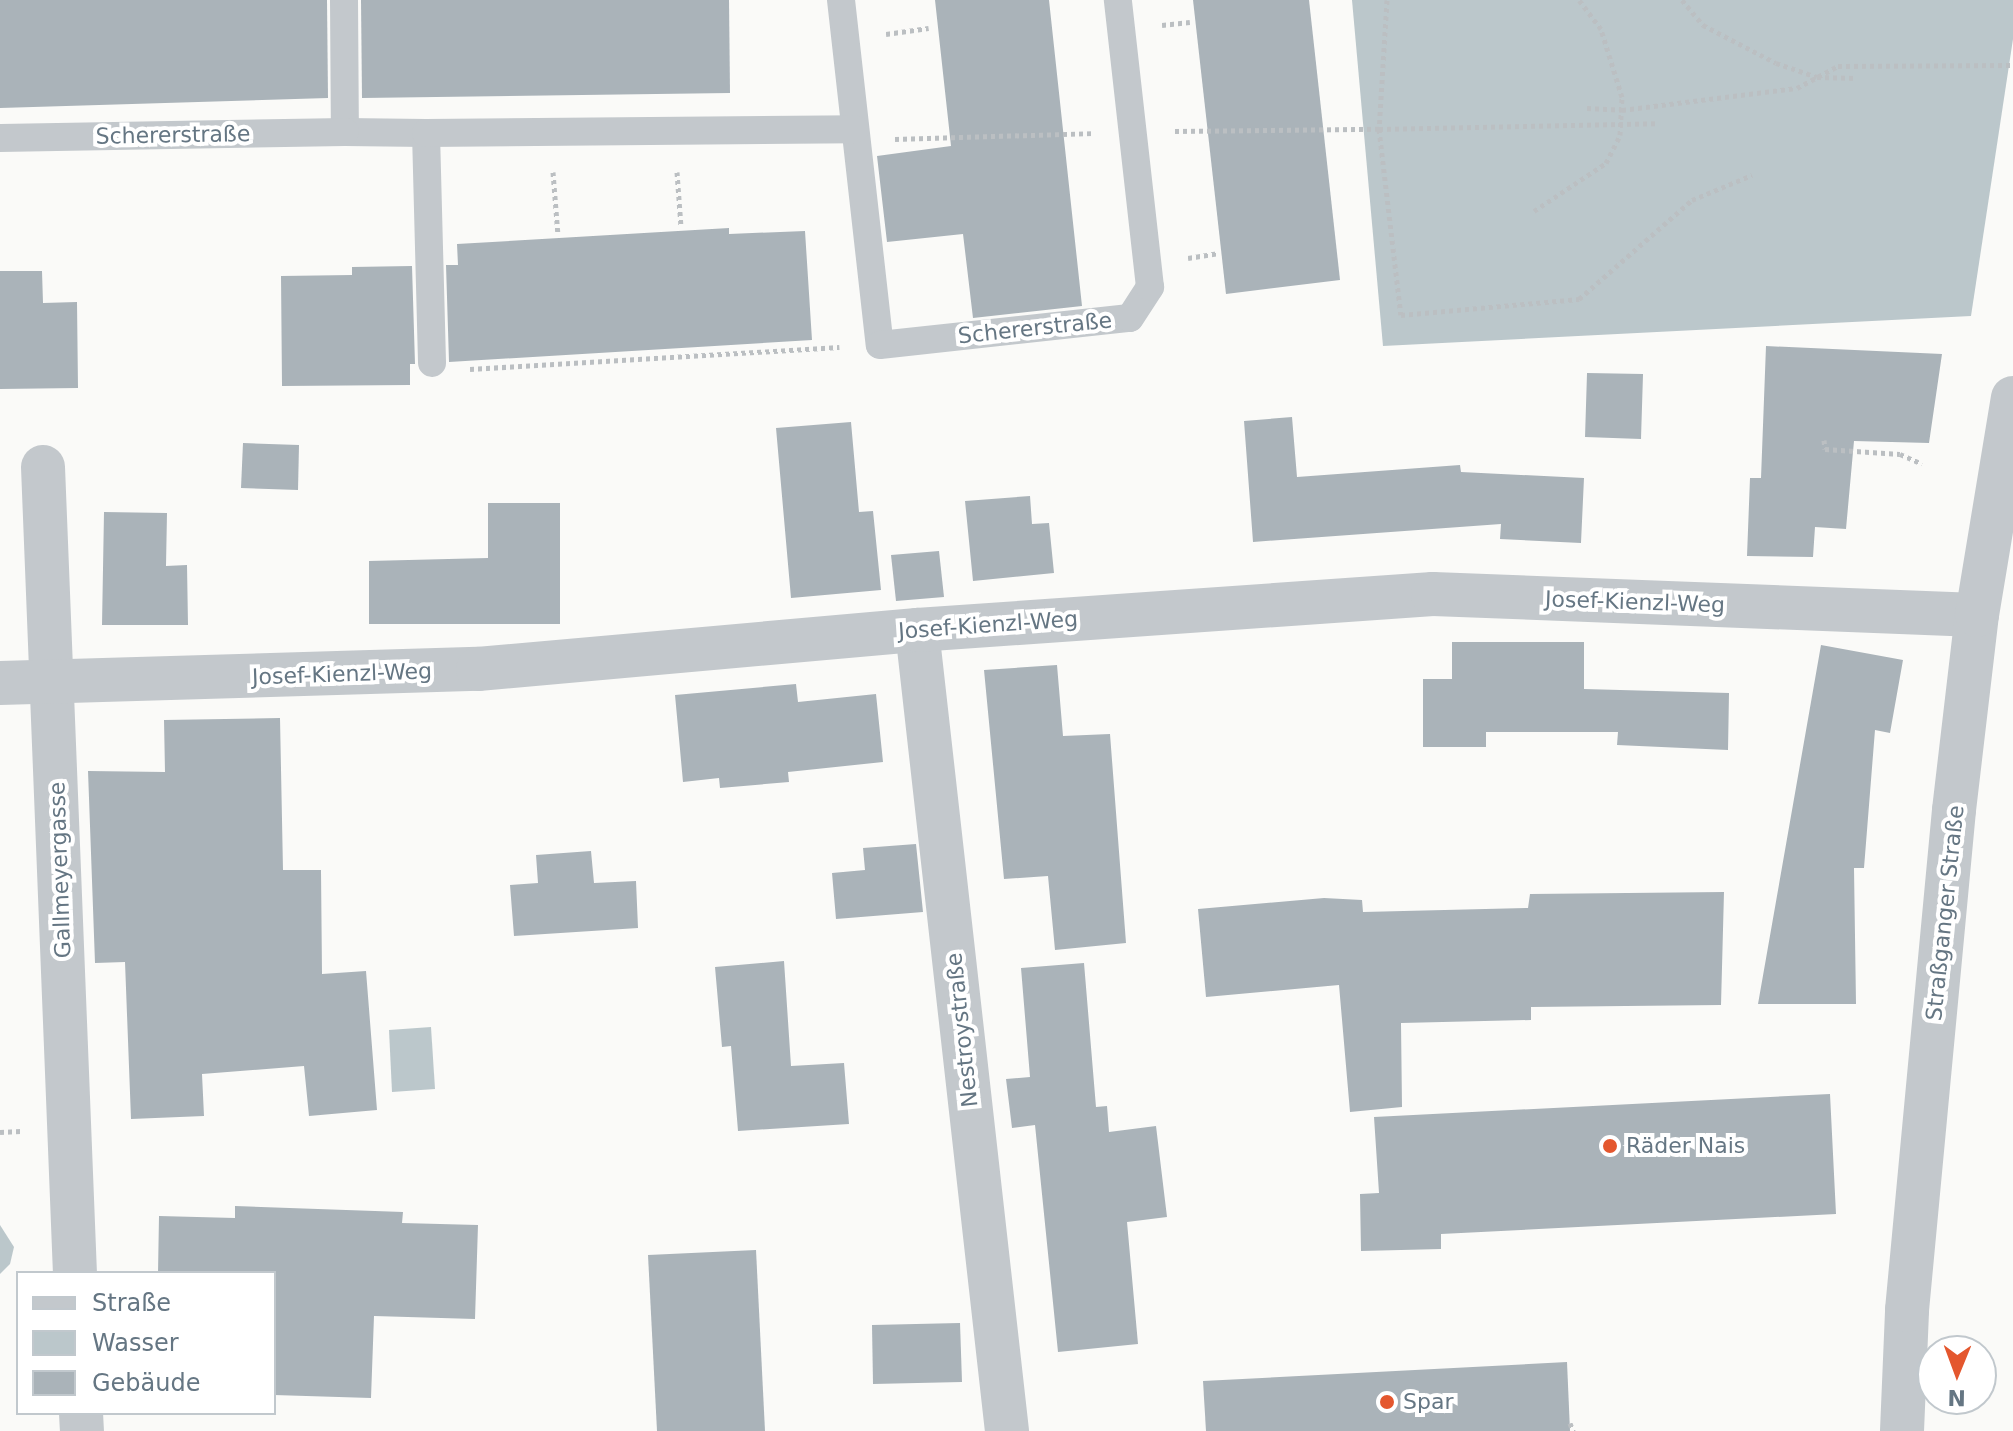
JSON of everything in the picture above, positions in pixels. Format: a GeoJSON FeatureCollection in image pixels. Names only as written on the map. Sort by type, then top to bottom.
{"type":"FeatureCollection","features":[{"type":"Feature","properties":{"kind":"street","name":"Straßganger Straße"},"geometry":{"type":"LineString","coordinates":[[1902,1431],[1920,1167],[1977,615],[2013,398]]}},
{"type":"Feature","properties":{"kind":"street","name":"Gallmeyergasse"},"geometry":{"type":"LineString","coordinates":[[43,467],[54,683],[75,1271]]}},
{"type":"Feature","properties":{"kind":"street","name":"Josef-Kienzl-Weg"},"geometry":{"type":"LineString","coordinates":[[0,683],[478,669],[917,630],[1433,594],[1977,615]]}},
{"type":"Feature","properties":{"kind":"street","name":"Nestroystraße"},"geometry":{"type":"LineString","coordinates":[[917,630],[1007,1431]]}},
{"type":"Feature","properties":{"kind":"lane"},"geometry":{"type":"LineString","coordinates":[[344,0],[345,132]]}},
{"type":"Feature","properties":{"kind":"lane"},"geometry":{"type":"LineString","coordinates":[[841,0],[880,345]]}},
{"type":"Feature","properties":{"kind":"lane","name":"Schererstraße"},"geometry":{"type":"LineString","coordinates":[[880,345],[1130,318],[1150,287],[1118,0]]}},
{"type":"Feature","properties":{"kind":"lane","name":"Schererstraße"},"geometry":{"type":"LineString","coordinates":[[0,138],[550,131],[856,134]]}},
{"type":"Feature","properties":{"kind":"lane"},"geometry":{"type":"LineString","coordinates":[[426,133],[432,363]]}},
{"type":"Feature","properties":{"kind":"path"},"geometry":{"type":"LineString","coordinates":[[1387,0],[1379,129],[1401,315],[1579,299],[1692,200],[1752,175]]}},
{"type":"Feature","properties":{"kind":"path"},"geometry":{"type":"LineString","coordinates":[[1534,211],[1606,163],[1622,124],[1622,110],[1601,29],[1579,0]]}},
{"type":"Feature","properties":{"kind":"path"},"geometry":{"type":"LineString","coordinates":[[1682,0],[1703,25],[1776,63],[1817,77],[1857,78]]}},
{"type":"Feature","properties":{"kind":"path"},"geometry":{"type":"LineString","coordinates":[[1587,108],[1622,110],[1797,88],[1838,66],[2013,65]]}},
{"type":"Feature","properties":{"kind":"path"},"geometry":{"type":"LineString","coordinates":[[856,134],[1393,130],[1658,123]]}},
{"type":"Feature","properties":{"kind":"path"},"geometry":{"type":"LineString","coordinates":[[550,131],[558,235]]}},
{"type":"Feature","properties":{"kind":"path"},"geometry":{"type":"LineString","coordinates":[[674,131],[681,227]]}},
{"type":"Feature","properties":{"kind":"path"},"geometry":{"type":"LineString","coordinates":[[432,363],[448,370],[880,345]]}},
{"type":"Feature","properties":{"kind":"path"},"geometry":{"type":"LineString","coordinates":[[1824,440],[1825,449],[1900,454],[1922,464]]}},
{"type":"Feature","properties":{"kind":"path"},"geometry":{"type":"LineString","coordinates":[[1570,1423],[1573,1431]]}},
{"type":"Feature","properties":{"kind":"water"},"geometry":{"type":"Polygon","coordinates":[[[1352,0],[2013,0],[2013,39],[1971,316],[1383,346],[1352,0]]]}},
{"type":"Feature","properties":{"kind":"water"},"geometry":{"type":"Polygon","coordinates":[[[431,1027],[435,1089],[392,1092],[389,1030],[431,1027]]]}},
{"type":"Feature","properties":{"kind":"water"},"geometry":{"type":"Polygon","coordinates":[[[0,1225],[14,1247],[10,1264],[0,1274],[0,1225]]]}},
{"type":"Feature","properties":{"kind":"building"},"geometry":{"type":"Polygon","coordinates":[[[0,0],[327,0],[328,98],[0,108],[0,0]]]}},
{"type":"Feature","properties":{"kind":"building"},"geometry":{"type":"Polygon","coordinates":[[[361,0],[729,0],[730,93],[362,98],[361,0]]]}},
{"type":"Feature","properties":{"kind":"building"},"geometry":{"type":"Polygon","coordinates":[[[935,0],[1049,0],[1082,306],[973,318],[963,234],[887,242],[877,156],[951,146],[935,0]]]}},
{"type":"Feature","properties":{"kind":"building"},"geometry":{"type":"Polygon","coordinates":[[[1193,0],[1309,0],[1340,280],[1226,294],[1193,0]]]}},
{"type":"Feature","properties":{"kind":"building"},"geometry":{"type":"Polygon","coordinates":[[[729,228],[729,234],[805,231],[812,340],[449,362],[446,265],[458,265],[457,244],[729,228]]]}},
{"type":"Feature","properties":{"kind":"building"},"geometry":{"type":"Polygon","coordinates":[[[412,266],[415,364],[410,364],[410,385],[282,386],[281,276],[352,275],[352,267],[412,266]]]}},
{"type":"Feature","properties":{"kind":"building"},"geometry":{"type":"Polygon","coordinates":[[[0,271],[42,271],[43,303],[77,302],[78,388],[0,389],[0,271]]]}},
{"type":"Feature","properties":{"kind":"building"},"geometry":{"type":"Polygon","coordinates":[[[1766,346],[1942,354],[1929,443],[1854,441],[1846,529],[1815,527],[1813,557],[1747,556],[1750,478],[1761,478],[1766,346]]]}},
{"type":"Feature","properties":{"kind":"building"},"geometry":{"type":"Polygon","coordinates":[[[1587,373],[1643,374],[1641,439],[1585,437],[1587,373]]]}},
{"type":"Feature","properties":{"kind":"building"},"geometry":{"type":"Polygon","coordinates":[[[1292,417],[1297,477],[1460,465],[1461,472],[1584,478],[1581,543],[1500,539],[1501,524],[1253,542],[1244,421],[1292,417]]]}},
{"type":"Feature","properties":{"kind":"building"},"geometry":{"type":"Polygon","coordinates":[[[851,422],[859,512],[873,511],[881,590],[791,598],[776,428],[851,422]]]}},
{"type":"Feature","properties":{"kind":"building"},"geometry":{"type":"Polygon","coordinates":[[[243,443],[299,445],[298,490],[241,488],[243,443]]]}},
{"type":"Feature","properties":{"kind":"building"},"geometry":{"type":"Polygon","coordinates":[[[1030,496],[1032,524],[1049,523],[1054,573],[973,581],[965,501],[1030,496]]]}},
{"type":"Feature","properties":{"kind":"building"},"geometry":{"type":"Polygon","coordinates":[[[488,503],[560,503],[560,624],[369,624],[369,561],[488,558],[488,503]]]}},
{"type":"Feature","properties":{"kind":"building"},"geometry":{"type":"Polygon","coordinates":[[[104,512],[167,513],[166,566],[187,565],[188,625],[102,625],[104,512]]]}},
{"type":"Feature","properties":{"kind":"building"},"geometry":{"type":"Polygon","coordinates":[[[939,551],[944,597],[896,601],[891,555],[939,551]]]}},
{"type":"Feature","properties":{"kind":"building"},"geometry":{"type":"Polygon","coordinates":[[[1452,642],[1584,642],[1584,689],[1729,693],[1728,750],[1617,745],[1618,732],[1486,732],[1486,747],[1423,747],[1423,679],[1452,679],[1452,642]]]}},
{"type":"Feature","properties":{"kind":"building"},"geometry":{"type":"Polygon","coordinates":[[[1821,645],[1903,660],[1890,733],[1875,730],[1864,868],[1854,868],[1856,1004],[1758,1004],[1821,645]]]}},
{"type":"Feature","properties":{"kind":"building"},"geometry":{"type":"Polygon","coordinates":[[[1057,665],[1063,736],[1110,734],[1126,943],[1055,950],[1048,876],[1004,879],[984,670],[1057,665]]]}},
{"type":"Feature","properties":{"kind":"building"},"geometry":{"type":"Polygon","coordinates":[[[796,684],[798,702],[876,694],[883,762],[788,772],[789,782],[720,788],[719,778],[683,782],[675,695],[796,684]]]}},
{"type":"Feature","properties":{"kind":"building"},"geometry":{"type":"Polygon","coordinates":[[[280,718],[283,870],[321,870],[322,974],[366,971],[377,1110],[309,1116],[304,1066],[202,1074],[204,1116],[131,1119],[125,962],[95,963],[88,771],[165,772],[164,720],[280,718]]]}},
{"type":"Feature","properties":{"kind":"building"},"geometry":{"type":"Polygon","coordinates":[[[916,844],[923,912],[836,919],[832,873],[865,870],[863,848],[916,844]]]}},
{"type":"Feature","properties":{"kind":"building"},"geometry":{"type":"Polygon","coordinates":[[[591,851],[594,883],[636,881],[638,928],[514,936],[510,885],[538,883],[536,855],[591,851]]]}},
{"type":"Feature","properties":{"kind":"building"},"geometry":{"type":"Polygon","coordinates":[[[1724,892],[1721,1005],[1531,1007],[1531,1020],[1401,1023],[1402,1107],[1350,1112],[1339,985],[1206,997],[1198,909],[1324,898],[1362,900],[1363,912],[1528,908],[1530,894],[1724,892]]]}},
{"type":"Feature","properties":{"kind":"building"},"geometry":{"type":"Polygon","coordinates":[[[784,961],[791,1066],[844,1063],[849,1124],[738,1131],[731,1046],[722,1047],[715,967],[784,961]]]}},
{"type":"Feature","properties":{"kind":"building"},"geometry":{"type":"Polygon","coordinates":[[[1084,963],[1096,1107],[1107,1106],[1109,1132],[1156,1126],[1167,1217],[1127,1222],[1138,1344],[1058,1352],[1035,1125],[1012,1128],[1006,1079],[1030,1077],[1021,968],[1084,963]]]}},
{"type":"Feature","properties":{"kind":"building"},"geometry":{"type":"Polygon","coordinates":[[[1830,1094],[1836,1214],[1441,1234],[1441,1249],[1361,1251],[1360,1194],[1379,1193],[1374,1117],[1830,1094]]]}},
{"type":"Feature","properties":{"kind":"building"},"geometry":{"type":"Polygon","coordinates":[[[235,1206],[403,1212],[402,1223],[478,1225],[475,1319],[374,1316],[371,1398],[276,1395],[276,1271],[158,1271],[159,1216],[235,1218],[235,1206]]]}},
{"type":"Feature","properties":{"kind":"building"},"geometry":{"type":"Polygon","coordinates":[[[756,1250],[765,1431],[657,1431],[648,1255],[756,1250]]]}},
{"type":"Feature","properties":{"kind":"building"},"geometry":{"type":"Polygon","coordinates":[[[960,1323],[962,1382],[873,1384],[872,1325],[960,1323]]]}},
{"type":"Feature","properties":{"kind":"building","name":"Spar"},"geometry":{"type":"Polygon","coordinates":[[[1567,1362],[1570,1431],[1206,1431],[1203,1381],[1567,1362]]]}},
{"type":"Feature","properties":{"kind":"place","name":"Räder Nais"},"geometry":{"type":"Point","coordinates":[1610,1146]}},
{"type":"Feature","properties":{"kind":"place","name":"Spar"},"geometry":{"type":"Point","coordinates":[1387,1402]}}]}
